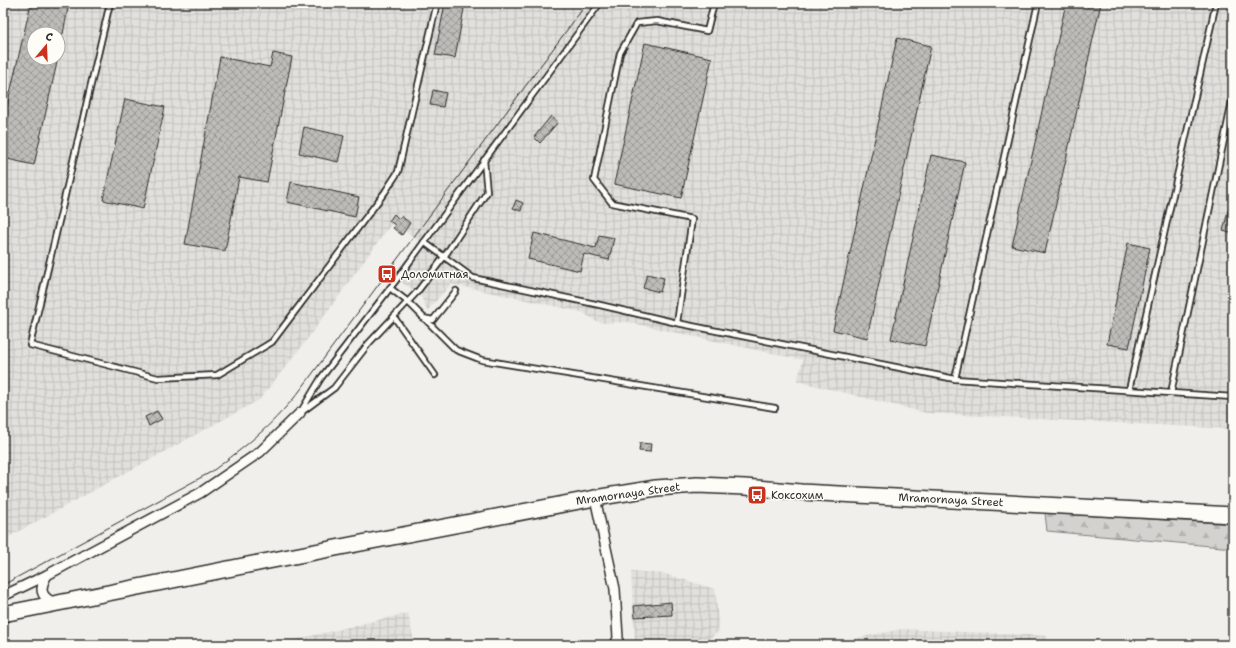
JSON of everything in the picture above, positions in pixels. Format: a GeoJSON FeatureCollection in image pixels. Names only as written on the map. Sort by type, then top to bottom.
{"type":"FeatureCollection","features":[{"type":"Feature","properties":{"kind":"main road","name":"Mramornaya Street"},"geometry":{"type":"LineString","coordinates":[[3,614],[268,560],[595,498],[656,488],[697,485],[745,487],[809,493],[1233,515]]}},
{"type":"Feature","properties":{"kind":"street"},"geometry":{"type":"LineString","coordinates":[[3,596],[47,575],[200,493],[260,452],[300,413]]}},
{"type":"Feature","properties":{"kind":"street"},"geometry":{"type":"LineString","coordinates":[[595,498],[615,589],[618,638],[616,645]]}},
{"type":"Feature","properties":{"kind":"street"},"geometry":{"type":"LineString","coordinates":[[47,575],[42,583],[42,592],[46,599],[55,604]]}},
{"type":"Feature","properties":{"kind":"lane"},"geometry":{"type":"LineString","coordinates":[[110,3],[30,345],[158,378],[217,375],[272,342],[385,192],[398,172],[437,3]]}},
{"type":"Feature","properties":{"kind":"lane"},"geometry":{"type":"LineString","coordinates":[[300,413],[322,378],[600,3]]}},
{"type":"Feature","properties":{"kind":"lane"},"geometry":{"type":"LineString","coordinates":[[677,323],[692,219],[612,203],[594,180],[620,53],[637,23],[657,21],[707,31],[714,3]]}},
{"type":"Feature","properties":{"kind":"lane"},"geometry":{"type":"LineString","coordinates":[[955,379],[1038,3]]}},
{"type":"Feature","properties":{"kind":"lane"},"geometry":{"type":"LineString","coordinates":[[1129,390],[1216,3]]}},
{"type":"Feature","properties":{"kind":"lane"},"geometry":{"type":"LineString","coordinates":[[1171,393],[1233,97]]}},
{"type":"Feature","properties":{"kind":"lane"},"geometry":{"type":"LineString","coordinates":[[300,413],[334,388],[369,343],[417,292],[444,257],[487,192],[484,160]]}},
{"type":"Feature","properties":{"kind":"lane"},"geometry":{"type":"LineString","coordinates":[[424,242],[473,278],[677,323],[955,379],[1233,397]]}},
{"type":"Feature","properties":{"kind":"lane"},"geometry":{"type":"LineString","coordinates":[[390,288],[408,302],[456,350],[482,360],[775,408]]}},
{"type":"Feature","properties":{"kind":"lane"},"geometry":{"type":"LineString","coordinates":[[424,318],[433,320],[456,291]]}},
{"type":"Feature","properties":{"kind":"lane"},"geometry":{"type":"LineString","coordinates":[[394,316],[435,376]]}},
{"type":"Feature","properties":{"kind":"shaded area"},"geometry":{"type":"Polygon","coordinates":[[[3,3],[1233,3],[1233,429],[926,413],[797,381],[803,360],[627,322],[603,323],[596,321],[582,312],[451,284],[427,311],[420,294],[393,277],[419,241],[405,231],[402,235],[393,228],[395,225],[392,223],[300,349],[259,400],[3,540],[3,3]]]}},
{"type":"Feature","properties":{"kind":"shaded area"},"geometry":{"type":"Polygon","coordinates":[[[631,571],[665,574],[715,589],[719,631],[702,645],[635,645],[631,571]]]}},
{"type":"Feature","properties":{"kind":"shaded area"},"geometry":{"type":"Polygon","coordinates":[[[408,613],[413,638],[411,645],[273,645],[408,613]]]}},
{"type":"Feature","properties":{"kind":"shaded area"},"geometry":{"type":"Polygon","coordinates":[[[902,629],[1047,636],[1048,645],[824,645],[902,629]]]}},
{"type":"Feature","properties":{"kind":"green space"},"geometry":{"type":"Polygon","coordinates":[[[1045,513],[1233,524],[1233,548],[1047,531],[1045,513]]]}},
{"type":"Feature","properties":{"kind":"building"},"geometry":{"type":"Polygon","coordinates":[[[31,3],[69,3],[65,26],[26,26],[26,66],[56,66],[34,165],[3,158],[3,123],[31,3]]]}},
{"type":"Feature","properties":{"kind":"building"},"geometry":{"type":"Polygon","coordinates":[[[445,3],[465,3],[455,58],[435,55],[445,3]]]}},
{"type":"Feature","properties":{"kind":"building"},"geometry":{"type":"Polygon","coordinates":[[[1066,3],[1101,3],[1045,253],[1012,246],[1066,3]]]}},
{"type":"Feature","properties":{"kind":"building"},"geometry":{"type":"Polygon","coordinates":[[[897,38],[931,46],[867,338],[833,330],[897,38]]]}},
{"type":"Feature","properties":{"kind":"building"},"geometry":{"type":"Polygon","coordinates":[[[645,43],[712,58],[681,198],[614,184],[645,43]]]}},
{"type":"Feature","properties":{"kind":"building"},"geometry":{"type":"Polygon","coordinates":[[[273,53],[292,57],[267,182],[239,177],[225,251],[185,244],[220,57],[270,67],[273,53]]]}},
{"type":"Feature","properties":{"kind":"building"},"geometry":{"type":"Polygon","coordinates":[[[433,90],[446,93],[443,107],[430,105],[433,90]]]}},
{"type":"Feature","properties":{"kind":"building"},"geometry":{"type":"Polygon","coordinates":[[[125,99],[165,107],[143,209],[103,200],[125,99]]]}},
{"type":"Feature","properties":{"kind":"building"},"geometry":{"type":"Polygon","coordinates":[[[551,116],[558,122],[540,143],[534,137],[551,116]]]}},
{"type":"Feature","properties":{"kind":"building"},"geometry":{"type":"Polygon","coordinates":[[[304,127],[344,136],[338,162],[299,153],[304,127]]]}},
{"type":"Feature","properties":{"kind":"building"},"geometry":{"type":"Polygon","coordinates":[[[931,155],[965,162],[925,346],[891,339],[931,155]]]}},
{"type":"Feature","properties":{"kind":"building"},"geometry":{"type":"Polygon","coordinates":[[[291,182],[359,197],[355,217],[287,202],[291,182]]]}},
{"type":"Feature","properties":{"kind":"building"},"geometry":{"type":"Polygon","coordinates":[[[516,200],[523,203],[521,211],[513,208],[516,200]]]}},
{"type":"Feature","properties":{"kind":"building"},"geometry":{"type":"Polygon","coordinates":[[[1230,203],[1233,203],[1233,234],[1223,231],[1230,203]]]}},
{"type":"Feature","properties":{"kind":"building"},"geometry":{"type":"Polygon","coordinates":[[[394,214],[399,219],[401,216],[410,223],[402,235],[393,228],[395,225],[389,221],[394,214]]]}},
{"type":"Feature","properties":{"kind":"building"},"geometry":{"type":"Polygon","coordinates":[[[534,233],[596,248],[599,235],[614,238],[609,260],[584,254],[580,271],[528,259],[534,233]]]}},
{"type":"Feature","properties":{"kind":"building"},"geometry":{"type":"Polygon","coordinates":[[[1128,243],[1150,248],[1129,348],[1107,344],[1128,243]]]}},
{"type":"Feature","properties":{"kind":"building"},"geometry":{"type":"Polygon","coordinates":[[[647,274],[664,278],[660,292],[643,288],[647,274]]]}},
{"type":"Feature","properties":{"kind":"building"},"geometry":{"type":"Polygon","coordinates":[[[157,411],[162,419],[149,426],[145,417],[157,411]]]}},
{"type":"Feature","properties":{"kind":"building"},"geometry":{"type":"Polygon","coordinates":[[[640,443],[651,444],[650,452],[639,451],[640,443]]]}},
{"type":"Feature","properties":{"kind":"building"},"geometry":{"type":"Polygon","coordinates":[[[671,602],[672,615],[635,617],[634,606],[671,602]]]}},
{"type":"Feature","properties":{"kind":"tram line"},"geometry":{"type":"LineString","coordinates":[[3,585],[211,472],[268,426],[292,401],[587,3]]}},
{"type":"Feature","properties":{"kind":"place","name":"Доломитная"},"geometry":{"type":"Point","coordinates":[387,274]}},
{"type":"Feature","properties":{"kind":"place","name":"Коксохим"},"geometry":{"type":"Point","coordinates":[757,495]}}]}
